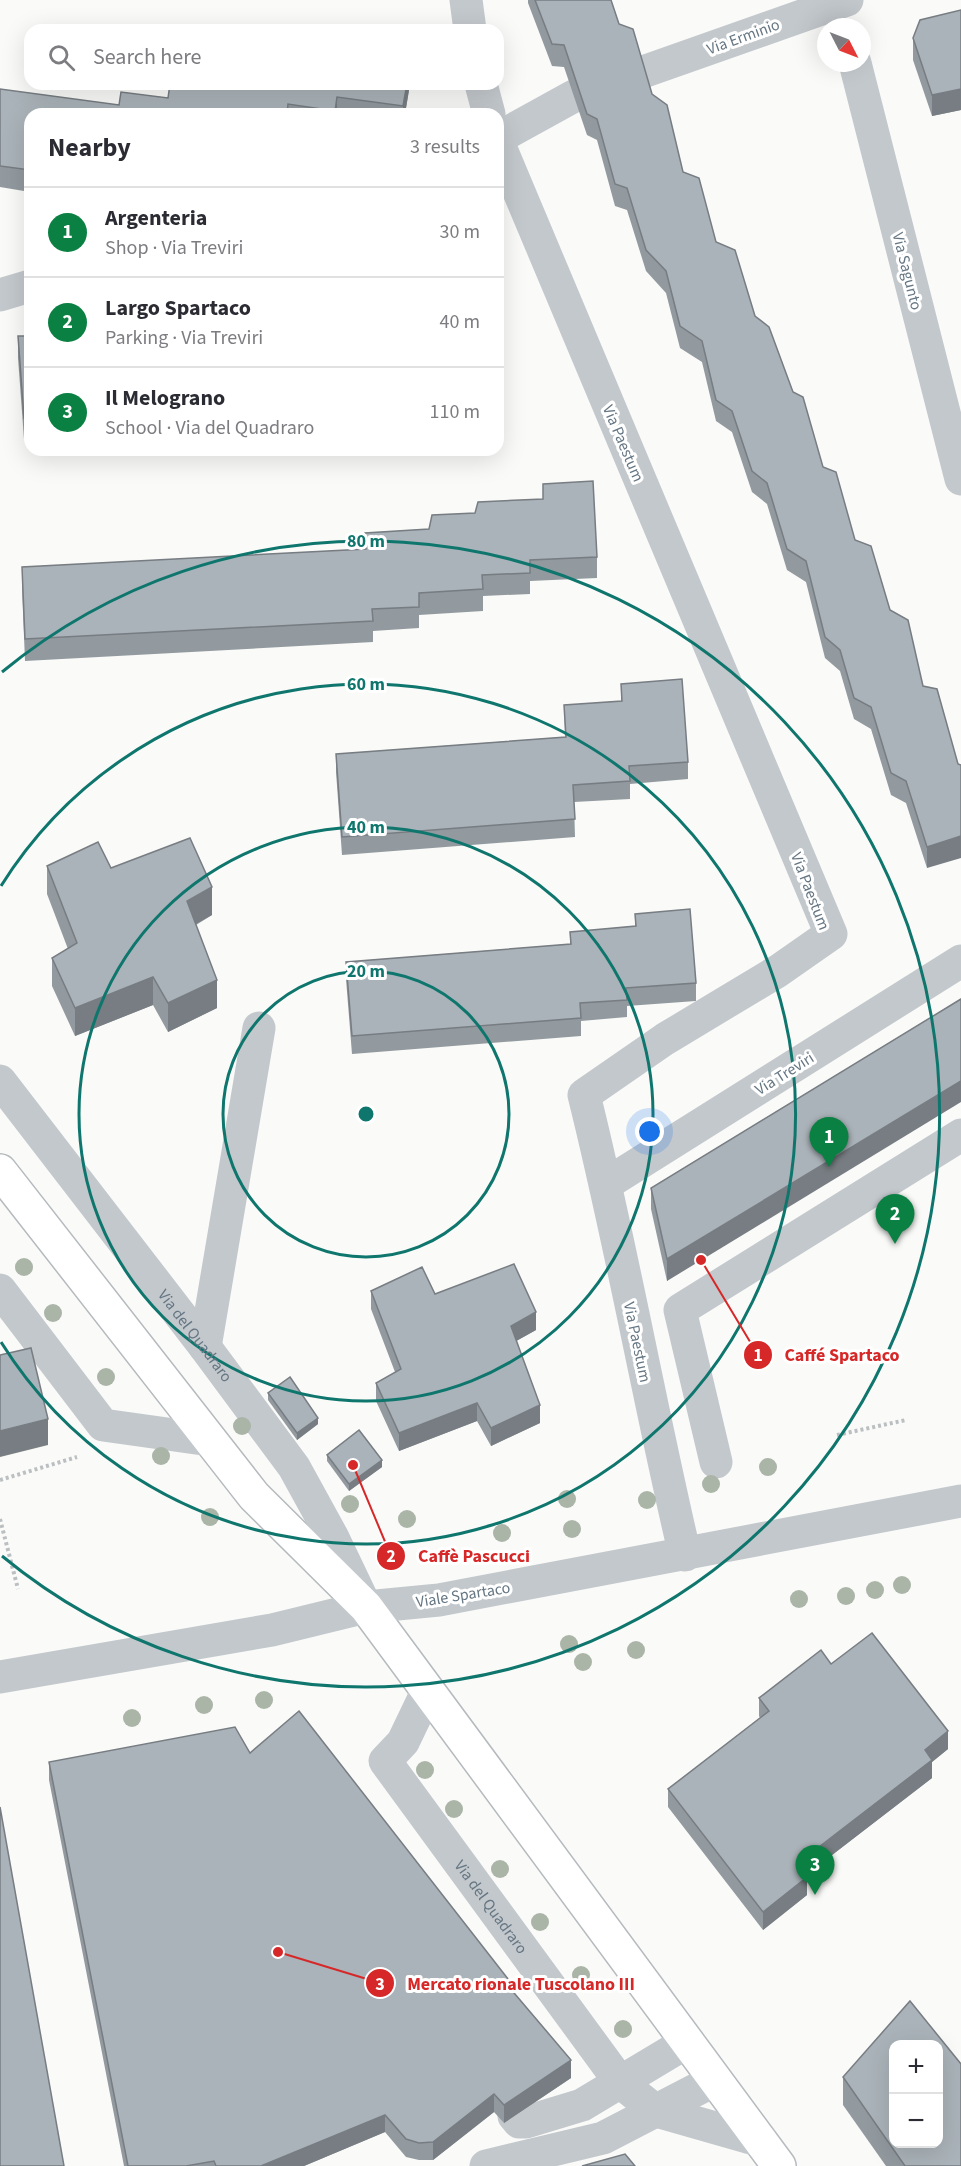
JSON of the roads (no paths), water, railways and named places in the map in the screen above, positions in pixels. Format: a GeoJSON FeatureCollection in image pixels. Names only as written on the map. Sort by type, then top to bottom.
{"type":"FeatureCollection","features":[{"type":"Feature","properties":{"kind":"main road","name":"Via del Quadraro"},"geometry":{"type":"LineString","coordinates":[[0,1171],[254,1496],[366,1607],[770,2154]]}},
{"type":"Feature","properties":{"kind":"street"},"geometry":{"type":"LineString","coordinates":[[466,0],[469,24]]}},
{"type":"Feature","properties":{"kind":"street","name":"Via Erminio"},"geometry":{"type":"LineString","coordinates":[[640,73],[843,7]]}},
{"type":"Feature","properties":{"kind":"street","name":"Via Sagunto"},"geometry":{"type":"LineString","coordinates":[[857,72],[961,479]]}},
{"type":"Feature","properties":{"kind":"street"},"geometry":{"type":"LineString","coordinates":[[483,90],[487,108]]}},
{"type":"Feature","properties":{"kind":"street"},"geometry":{"type":"LineString","coordinates":[[504,135],[574,96]]}},
{"type":"Feature","properties":{"kind":"street","name":"Via Paestum"},"geometry":{"type":"LineString","coordinates":[[504,156],[831,934],[778,971],[665,1039],[584,1095],[606,1185],[685,1555]]}},
{"type":"Feature","properties":{"kind":"street"},"geometry":{"type":"LineString","coordinates":[[0,295],[24,288]]}},
{"type":"Feature","properties":{"kind":"street","name":"Via Treviri"},"geometry":{"type":"LineString","coordinates":[[606,1185],[961,961]]}},
{"type":"Feature","properties":{"kind":"street"},"geometry":{"type":"LineString","coordinates":[[205,1347],[259,1068],[259,1028]]}},
{"type":"Feature","properties":{"kind":"street","name":"Via del Quadraro"},"geometry":{"type":"LineString","coordinates":[[0,1081],[205,1347],[294,1467],[333,1538],[366,1607]]}},
{"type":"Feature","properties":{"kind":"street"},"geometry":{"type":"LineString","coordinates":[[716,1462],[680,1310],[961,1135]]}},
{"type":"Feature","properties":{"kind":"street"},"geometry":{"type":"LineString","coordinates":[[0,1290],[103,1425],[210,1440]]}},
{"type":"Feature","properties":{"kind":"street","name":"Viale Spartaco"},"geometry":{"type":"LineString","coordinates":[[0,1677],[272,1630],[366,1607],[439,1600],[685,1555],[961,1501]]}},
{"type":"Feature","properties":{"kind":"street","name":"Via del Quadraro"},"geometry":{"type":"LineString","coordinates":[[427,1692],[403,1742],[385,1761],[620,2082],[656,2111],[770,2154]]}},
{"type":"Feature","properties":{"kind":"street"},"geometry":{"type":"LineString","coordinates":[[514,2116],[519,2122],[534,2121],[582,2105],[687,2042]]}},
{"type":"Feature","properties":{"kind":"street"},"geometry":{"type":"LineString","coordinates":[[486,2166],[603,2138],[715,2080]]}},
{"type":"Feature","properties":{"kind":"place","name":"Argenteria"},"geometry":{"type":"Point","coordinates":[829,1167]}},
{"type":"Feature","properties":{"kind":"place","name":"Largo Spartaco"},"geometry":{"type":"Point","coordinates":[895,1244]}},
{"type":"Feature","properties":{"kind":"place","name":"Caffé Spartaco"},"geometry":{"type":"Point","coordinates":[701,1260]}},
{"type":"Feature","properties":{"kind":"place","name":"Caffè Pascucci"},"geometry":{"type":"Point","coordinates":[353,1465]}},
{"type":"Feature","properties":{"kind":"place","name":"Il Melograno"},"geometry":{"type":"Point","coordinates":[815,1895]}},
{"type":"Feature","properties":{"kind":"place","name":"Mercato rionale Tuscolano III"},"geometry":{"type":"Point","coordinates":[278,1952]}}]}
